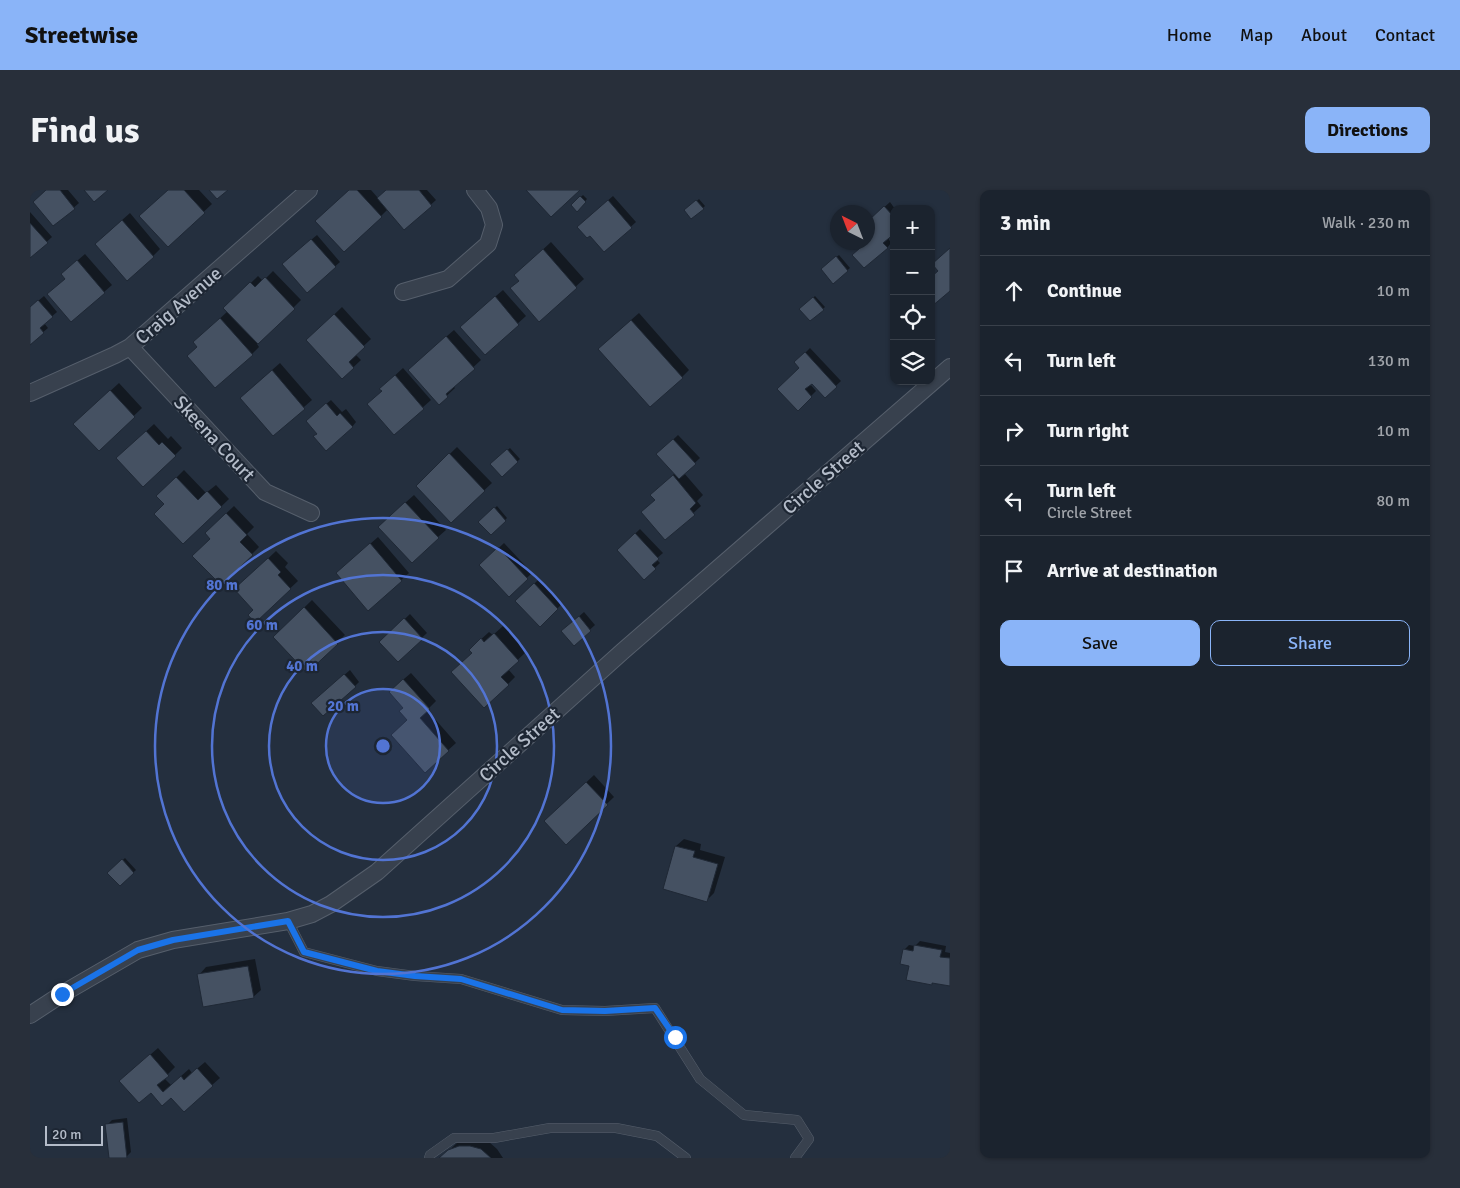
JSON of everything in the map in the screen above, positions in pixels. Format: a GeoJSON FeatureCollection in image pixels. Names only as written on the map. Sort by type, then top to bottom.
{"type":"FeatureCollection","features":[{"type":"Feature","properties":{"kind":"street","name":"Craig Avenue"},"geometry":{"type":"LineString","coordinates":[[30,393],[130,347],[309,190]]}},
{"type":"Feature","properties":{"kind":"street"},"geometry":{"type":"LineString","coordinates":[[403,292],[448,279],[488,244],[494,225],[489,208],[475,190]]}},
{"type":"Feature","properties":{"kind":"street","name":"Skeena Court"},"geometry":{"type":"LineString","coordinates":[[130,347],[266,492],[311,513]]}},
{"type":"Feature","properties":{"kind":"street","name":"Circle Street"},"geometry":{"type":"LineString","coordinates":[[30,1015],[138,950],[173,940],[288,921],[312,914],[332,904],[376,872],[623,651],[950,366]]}},
{"type":"Feature","properties":{"kind":"lane"},"geometry":{"type":"LineString","coordinates":[[288,921],[304,952],[377,971],[461,979],[562,1010],[605,1011],[655,1008],[700,1079],[744,1115],[797,1120],[809,1139],[795,1158]]}},
{"type":"Feature","properties":{"kind":"lane"},"geometry":{"type":"LineString","coordinates":[[429,1158],[430,1155],[454,1138],[494,1138],[550,1128],[616,1128],[657,1136],[686,1158]]}},
{"type":"Feature","properties":{"kind":"building"},"geometry":{"type":"Polygon","coordinates":[[[46,190],[60,190],[75,209],[53,226],[33,202],[46,190]]]}},
{"type":"Feature","properties":{"kind":"building"},"geometry":{"type":"Polygon","coordinates":[[[84,190],[108,190],[94,202],[84,190]]]}},
{"type":"Feature","properties":{"kind":"building"},"geometry":{"type":"Polygon","coordinates":[[[168,190],[184,190],[205,213],[168,247],[139,216],[168,190]]]}},
{"type":"Feature","properties":{"kind":"building"},"geometry":{"type":"Polygon","coordinates":[[[209,190],[228,190],[217,199],[209,190]]]}},
{"type":"Feature","properties":{"kind":"building"},"geometry":{"type":"Polygon","coordinates":[[[349,190],[357,190],[382,217],[344,252],[315,221],[349,190]]]}},
{"type":"Feature","properties":{"kind":"building"},"geometry":{"type":"Polygon","coordinates":[[[386,190],[419,190],[432,206],[404,230],[377,198],[386,190]]]}},
{"type":"Feature","properties":{"kind":"building"},"geometry":{"type":"Polygon","coordinates":[[[526,190],[580,190],[551,217],[526,190]]]}},
{"type":"Feature","properties":{"kind":"building"},"geometry":{"type":"Polygon","coordinates":[[[580,196],[586,202],[577,212],[571,205],[580,196]]]}},
{"type":"Feature","properties":{"kind":"building"},"geometry":{"type":"Polygon","coordinates":[[[608,200],[632,228],[604,252],[590,236],[587,238],[577,227],[608,200]]]}},
{"type":"Feature","properties":{"kind":"building"},"geometry":{"type":"Polygon","coordinates":[[[696,200],[704,209],[691,219],[684,210],[696,200]]]}},
{"type":"Feature","properties":{"kind":"building"},"geometry":{"type":"Polygon","coordinates":[[[884,206],[890,213],[890,237],[883,243],[888,248],[864,268],[852,255],[858,250],[875,250],[875,214],[884,206]]]}},
{"type":"Feature","properties":{"kind":"building"},"geometry":{"type":"Polygon","coordinates":[[[122,220],[154,257],[127,281],[95,244],[122,220]]]}},
{"type":"Feature","properties":{"kind":"building"},"geometry":{"type":"Polygon","coordinates":[[[30,223],[48,243],[30,258],[30,223]]]}},
{"type":"Feature","properties":{"kind":"building"},"geometry":{"type":"Polygon","coordinates":[[[311,239],[336,267],[307,293],[282,264],[311,239]]]}},
{"type":"Feature","properties":{"kind":"building"},"geometry":{"type":"Polygon","coordinates":[[[950,248],[950,291],[935,304],[935,274],[938,271],[935,268],[935,261],[950,248]]]}},
{"type":"Feature","properties":{"kind":"building"},"geometry":{"type":"Polygon","coordinates":[[[543,249],[577,288],[539,322],[510,288],[519,281],[514,275],[543,249]]]}},
{"type":"Feature","properties":{"kind":"building"},"geometry":{"type":"Polygon","coordinates":[[[836,256],[848,271],[833,284],[821,269],[836,256]]]}},
{"type":"Feature","properties":{"kind":"building"},"geometry":{"type":"Polygon","coordinates":[[[77,260],[105,293],[71,322],[47,294],[65,279],[61,274],[77,260]]]}},
{"type":"Feature","properties":{"kind":"building"},"geometry":{"type":"Polygon","coordinates":[[[265,277],[295,309],[258,344],[223,308],[250,282],[255,287],[265,277]]]}},
{"type":"Feature","properties":{"kind":"building"},"geometry":{"type":"Polygon","coordinates":[[[495,296],[519,325],[485,355],[460,327],[495,296]]]}},
{"type":"Feature","properties":{"kind":"building"},"geometry":{"type":"Polygon","coordinates":[[[813,297],[824,310],[810,321],[799,309],[813,297]]]}},
{"type":"Feature","properties":{"kind":"building"},"geometry":{"type":"Polygon","coordinates":[[[38,300],[53,317],[40,328],[44,333],[30,345],[30,307],[38,300]]]}},
{"type":"Feature","properties":{"kind":"building"},"geometry":{"type":"Polygon","coordinates":[[[334,314],[365,347],[349,362],[354,368],[342,379],[306,340],[334,314]]]}},
{"type":"Feature","properties":{"kind":"building"},"geometry":{"type":"Polygon","coordinates":[[[220,318],[253,355],[215,388],[187,356],[197,347],[193,342],[220,318]]]}},
{"type":"Feature","properties":{"kind":"building"},"geometry":{"type":"Polygon","coordinates":[[[631,320],[683,378],[650,407],[598,349],[631,320]]]}},
{"type":"Feature","properties":{"kind":"building"},"geometry":{"type":"Polygon","coordinates":[[[446,336],[475,369],[446,394],[448,397],[439,405],[408,370],[446,336]]]}},
{"type":"Feature","properties":{"kind":"building"},"geometry":{"type":"Polygon","coordinates":[[[805,352],[837,387],[825,398],[812,384],[805,389],[812,397],[798,411],[777,389],[799,368],[794,362],[805,352]]]}},
{"type":"Feature","properties":{"kind":"building"},"geometry":{"type":"Polygon","coordinates":[[[272,370],[305,409],[273,436],[240,398],[272,370]]]}},
{"type":"Feature","properties":{"kind":"building"},"geometry":{"type":"Polygon","coordinates":[[[395,375],[424,409],[394,435],[367,404],[382,391],[379,389],[395,375]]]}},
{"type":"Feature","properties":{"kind":"building"},"geometry":{"type":"Polygon","coordinates":[[[110,390],[135,417],[99,451],[73,424],[110,390]]]}},
{"type":"Feature","properties":{"kind":"building"},"geometry":{"type":"Polygon","coordinates":[[[326,403],[337,416],[340,413],[353,427],[326,451],[313,436],[317,434],[306,421],[326,403]]]}},
{"type":"Feature","properties":{"kind":"building"},"geometry":{"type":"Polygon","coordinates":[[[146,431],[159,445],[162,442],[176,456],[143,487],[116,458],[146,431]]]}},
{"type":"Feature","properties":{"kind":"building"},"geometry":{"type":"Polygon","coordinates":[[[673,439],[696,464],[679,479],[656,454],[673,439]]]}},
{"type":"Feature","properties":{"kind":"building"},"geometry":{"type":"Polygon","coordinates":[[[507,449],[518,462],[502,477],[490,464],[507,449]]]}},
{"type":"Feature","properties":{"kind":"building"},"geometry":{"type":"Polygon","coordinates":[[[449,453],[485,491],[451,523],[416,486],[449,453]]]}},
{"type":"Feature","properties":{"kind":"building"},"geometry":{"type":"Polygon","coordinates":[[[673,475],[696,503],[690,509],[695,515],[665,540],[641,512],[655,500],[650,495],[673,475]]]}},
{"type":"Feature","properties":{"kind":"building"},"geometry":{"type":"Polygon","coordinates":[[[176,477],[198,500],[207,491],[222,507],[183,544],[154,514],[164,504],[156,496],[176,477]]]}},
{"type":"Feature","properties":{"kind":"building"},"geometry":{"type":"Polygon","coordinates":[[[405,502],[439,538],[412,563],[378,527],[405,502]]]}},
{"type":"Feature","properties":{"kind":"building"},"geometry":{"type":"Polygon","coordinates":[[[494,507],[506,521],[491,535],[478,522],[494,507]]]}},
{"type":"Feature","properties":{"kind":"building"},"geometry":{"type":"Polygon","coordinates":[[[226,513],[247,535],[240,542],[253,555],[221,585],[192,556],[210,539],[205,533],[226,513]]]}},
{"type":"Feature","properties":{"kind":"building"},"geometry":{"type":"Polygon","coordinates":[[[635,533],[659,559],[652,565],[656,569],[644,580],[617,550],[635,533]]]}},
{"type":"Feature","properties":{"kind":"building"},"geometry":{"type":"Polygon","coordinates":[[[370,543],[402,581],[368,611],[336,573],[370,543]]]}},
{"type":"Feature","properties":{"kind":"building"},"geometry":{"type":"Polygon","coordinates":[[[498,547],[528,579],[509,597],[479,565],[498,547]]]}},
{"type":"Feature","properties":{"kind":"building"},"geometry":{"type":"Polygon","coordinates":[[[268,558],[281,572],[278,575],[291,589],[255,623],[248,615],[253,610],[234,589],[268,558]]]}},
{"type":"Feature","properties":{"kind":"building"},"geometry":{"type":"Polygon","coordinates":[[[534,583],[558,609],[540,627],[515,601],[534,583]]]}},
{"type":"Feature","properties":{"kind":"building"},"geometry":{"type":"Polygon","coordinates":[[[304,607],[338,644],[307,673],[273,637],[304,607]]]}},
{"type":"Feature","properties":{"kind":"building"},"geometry":{"type":"Polygon","coordinates":[[[579,616],[591,631],[574,646],[561,631],[579,616]]]}},
{"type":"Feature","properties":{"kind":"building"},"geometry":{"type":"Polygon","coordinates":[[[404,618],[423,639],[398,662],[379,642],[404,618]]]}},
{"type":"Feature","properties":{"kind":"building"},"geometry":{"type":"Polygon","coordinates":[[[494,633],[519,661],[501,677],[509,685],[484,708],[451,672],[472,653],[469,650],[481,638],[484,642],[494,633]]]}},
{"type":"Feature","properties":{"kind":"building"},"geometry":{"type":"Polygon","coordinates":[[[344,674],[356,687],[323,716],[311,703],[344,674]]]}},
{"type":"Feature","properties":{"kind":"building"},"geometry":{"type":"Polygon","coordinates":[[[403,679],[430,709],[420,718],[449,751],[425,773],[391,735],[407,720],[399,711],[403,708],[389,692],[403,679]]]}},
{"type":"Feature","properties":{"kind":"building"},"geometry":{"type":"Polygon","coordinates":[[[586,782],[608,805],[566,845],[544,821],[586,782]]]}},
{"type":"Feature","properties":{"kind":"building"},"geometry":{"type":"Polygon","coordinates":[[[675,846],[695,851],[693,857],[718,864],[707,902],[663,889],[675,846]]]}},
{"type":"Feature","properties":{"kind":"building"},"geometry":{"type":"Polygon","coordinates":[[[122,859],[134,873],[120,886],[107,873],[122,859]]]}},
{"type":"Feature","properties":{"kind":"building"},"geometry":{"type":"Polygon","coordinates":[[[914,945],[942,950],[940,957],[950,958],[950,986],[906,980],[909,966],[900,964],[903,949],[913,951],[914,945]]]}},
{"type":"Feature","properties":{"kind":"building"},"geometry":{"type":"Polygon","coordinates":[[[248,966],[254,998],[203,1007],[197,974],[248,966]]]}},
{"type":"Feature","properties":{"kind":"building"},"geometry":{"type":"Polygon","coordinates":[[[150,1054],[169,1076],[157,1085],[163,1092],[181,1076],[184,1080],[197,1068],[213,1086],[184,1112],[171,1098],[162,1106],[151,1093],[139,1103],[119,1081],[150,1054]]]}},
{"type":"Feature","properties":{"kind":"building"},"geometry":{"type":"Polygon","coordinates":[[[123,1122],[127,1158],[109,1158],[105,1124],[123,1122]]]}},
{"type":"Feature","properties":{"kind":"building"},"geometry":{"type":"Polygon","coordinates":[[[459,1146],[481,1149],[491,1158],[439,1158],[448,1150],[459,1146]]]}},
{"type":"Feature","properties":{"kind":"route"},"geometry":{"type":"LineString","coordinates":[[62,994],[138,950],[173,940],[288,921],[304,952],[377,971],[461,979],[562,1010],[605,1011],[655,1008],[675,1037]]}}]}
